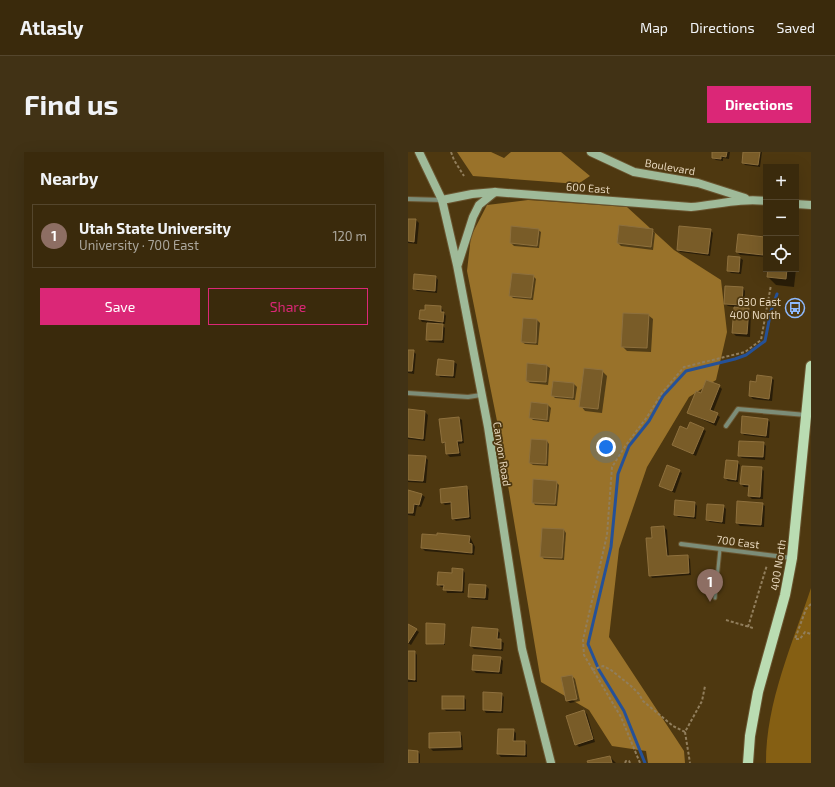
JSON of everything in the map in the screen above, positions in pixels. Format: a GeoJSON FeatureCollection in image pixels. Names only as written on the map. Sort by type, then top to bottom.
{"type":"FeatureCollection","features":[{"type":"Feature","properties":{"kind":"main road","name":"400 North"},"geometry":{"type":"LineString","coordinates":[[748,763],[750,736],[758,692],[784,602],[792,558],[811,366]]}},
{"type":"Feature","properties":{"kind":"street","name":"Canyon Road"},"geometry":{"type":"LineString","coordinates":[[419,152],[442,200],[457,265],[481,395],[522,649],[551,763]]}},
{"type":"Feature","properties":{"kind":"street","name":"Boulevard"},"geometry":{"type":"LineString","coordinates":[[591,152],[634,172],[698,183],[748,199]]}},
{"type":"Feature","properties":{"kind":"street","name":"600 East"},"geometry":{"type":"LineString","coordinates":[[408,199],[442,200],[472,194],[495,192],[691,207],[748,199],[763,201]]}},
{"type":"Feature","properties":{"kind":"street"},"geometry":{"type":"LineString","coordinates":[[457,265],[473,217],[479,205],[495,192]]}},
{"type":"Feature","properties":{"kind":"street"},"geometry":{"type":"LineString","coordinates":[[799,204],[811,205]]}},
{"type":"Feature","properties":{"kind":"street"},"geometry":{"type":"LineString","coordinates":[[408,393],[468,397],[481,395]]}},
{"type":"Feature","properties":{"kind":"street"},"geometry":{"type":"LineString","coordinates":[[726,426],[738,409],[806,415]]}},
{"type":"Feature","properties":{"kind":"street","name":"700 East"},"geometry":{"type":"LineString","coordinates":[[681,544],[792,558]]}},
{"type":"Feature","properties":{"kind":"lane"},"geometry":{"type":"LineString","coordinates":[[715,598],[720,549]]}},
{"type":"Feature","properties":{"kind":"path"},"geometry":{"type":"LineString","coordinates":[[451,152],[464,176]]}},
{"type":"Feature","properties":{"kind":"path"},"geometry":{"type":"LineString","coordinates":[[640,763],[621,718],[584,655],[583,640],[607,535],[612,467],[626,445],[647,418],[662,393],[684,367],[745,352],[761,340],[772,285]]}},
{"type":"Feature","properties":{"kind":"path"},"geometry":{"type":"LineString","coordinates":[[748,627],[767,565]]}},
{"type":"Feature","properties":{"kind":"path"},"geometry":{"type":"LineString","coordinates":[[811,604],[806,609],[795,639],[800,639],[805,632],[811,634]]}},
{"type":"Feature","properties":{"kind":"path"},"geometry":{"type":"LineString","coordinates":[[726,620],[752,628]]}},
{"type":"Feature","properties":{"kind":"path"},"geometry":{"type":"LineString","coordinates":[[592,670],[603,666],[611,670],[639,694],[643,701],[673,726],[684,732]]}},
{"type":"Feature","properties":{"kind":"path"},"geometry":{"type":"LineString","coordinates":[[690,763],[684,732],[695,716],[702,701],[705,686]]}},
{"type":"Feature","properties":{"kind":"path"},"geometry":{"type":"LineString","coordinates":[[625,763],[626,761],[629,761],[630,763]]}},
{"type":"Feature","properties":{"kind":"shaded area"},"geometry":{"type":"Polygon","coordinates":[[[457,152],[491,152],[504,158],[511,152],[561,152],[590,176],[578,184],[473,176],[457,152]]]}},
{"type":"Feature","properties":{"kind":"shaded area"},"geometry":{"type":"Polygon","coordinates":[[[528,200],[627,207],[674,250],[721,280],[727,332],[716,380],[689,397],[647,467],[619,549],[609,637],[684,751],[685,763],[648,763],[646,751],[612,746],[589,710],[541,682],[498,426],[467,271],[471,236],[487,205],[528,200]]]}},
{"type":"Feature","properties":{"kind":"shaded area"},"geometry":{"type":"Polygon","coordinates":[[[811,588],[811,763],[766,763],[767,740],[775,696],[788,652],[811,588]]]}},
{"type":"Feature","properties":{"kind":"building"},"geometry":{"type":"Polygon","coordinates":[[[712,152],[727,152],[726,157],[721,156],[721,159],[712,158],[712,152]]]}},
{"type":"Feature","properties":{"kind":"building"},"geometry":{"type":"Polygon","coordinates":[[[743,152],[760,152],[758,165],[742,163],[743,152]]]}},
{"type":"Feature","properties":{"kind":"building"},"geometry":{"type":"Polygon","coordinates":[[[408,219],[416,219],[414,242],[408,241],[408,219]]]}},
{"type":"Feature","properties":{"kind":"building"},"geometry":{"type":"Polygon","coordinates":[[[619,225],[653,229],[651,247],[617,243],[619,225]]]}},
{"type":"Feature","properties":{"kind":"building"},"geometry":{"type":"Polygon","coordinates":[[[511,226],[539,229],[537,246],[510,243],[511,226]]]}},
{"type":"Feature","properties":{"kind":"building"},"geometry":{"type":"Polygon","coordinates":[[[679,226],[711,229],[708,254],[677,250],[679,226]]]}},
{"type":"Feature","properties":{"kind":"building"},"geometry":{"type":"Polygon","coordinates":[[[738,234],[763,237],[763,255],[736,252],[738,234]]]}},
{"type":"Feature","properties":{"kind":"building"},"geometry":{"type":"Polygon","coordinates":[[[728,256],[740,257],[739,272],[727,271],[728,256]]]}},
{"type":"Feature","properties":{"kind":"building"},"geometry":{"type":"Polygon","coordinates":[[[768,272],[787,272],[786,279],[767,277],[768,272]]]}},
{"type":"Feature","properties":{"kind":"building"},"geometry":{"type":"Polygon","coordinates":[[[512,273],[534,275],[531,298],[509,296],[512,273]]]}},
{"type":"Feature","properties":{"kind":"building"},"geometry":{"type":"Polygon","coordinates":[[[414,274],[436,276],[435,291],[413,289],[414,274]]]}},
{"type":"Feature","properties":{"kind":"building"},"geometry":{"type":"Polygon","coordinates":[[[725,286],[743,287],[742,305],[724,304],[725,286]]]}},
{"type":"Feature","properties":{"kind":"building"},"geometry":{"type":"Polygon","coordinates":[[[425,305],[441,306],[441,312],[444,312],[443,322],[419,319],[420,310],[425,310],[425,305]]]}},
{"type":"Feature","properties":{"kind":"building"},"geometry":{"type":"Polygon","coordinates":[[[734,307],[749,308],[747,334],[732,333],[734,307]]]}},
{"type":"Feature","properties":{"kind":"building"},"geometry":{"type":"Polygon","coordinates":[[[623,313],[649,314],[647,348],[621,347],[623,313]]]}},
{"type":"Feature","properties":{"kind":"building"},"geometry":{"type":"Polygon","coordinates":[[[523,318],[537,319],[536,343],[521,342],[523,318]]]}},
{"type":"Feature","properties":{"kind":"building"},"geometry":{"type":"Polygon","coordinates":[[[427,323],[443,324],[442,340],[426,340],[427,323]]]}},
{"type":"Feature","properties":{"kind":"building"},"geometry":{"type":"Polygon","coordinates":[[[408,350],[414,350],[412,371],[408,371],[408,350]]]}},
{"type":"Feature","properties":{"kind":"building"},"geometry":{"type":"Polygon","coordinates":[[[438,359],[454,361],[453,376],[436,375],[438,359]]]}},
{"type":"Feature","properties":{"kind":"building"},"geometry":{"type":"Polygon","coordinates":[[[527,363],[547,365],[546,382],[526,381],[527,363]]]}},
{"type":"Feature","properties":{"kind":"building"},"geometry":{"type":"Polygon","coordinates":[[[584,368],[603,370],[598,409],[579,407],[584,368]]]}},
{"type":"Feature","properties":{"kind":"building"},"geometry":{"type":"Polygon","coordinates":[[[757,375],[772,377],[769,399],[749,396],[750,381],[756,382],[757,375]]]}},
{"type":"Feature","properties":{"kind":"building"},"geometry":{"type":"Polygon","coordinates":[[[706,380],[720,385],[710,410],[718,413],[714,423],[687,413],[696,391],[701,393],[706,380]]]}},
{"type":"Feature","properties":{"kind":"building"},"geometry":{"type":"Polygon","coordinates":[[[553,381],[574,383],[573,398],[551,396],[553,381]]]}},
{"type":"Feature","properties":{"kind":"building"},"geometry":{"type":"Polygon","coordinates":[[[531,402],[548,404],[547,420],[529,418],[531,402]]]}},
{"type":"Feature","properties":{"kind":"building"},"geometry":{"type":"Polygon","coordinates":[[[408,409],[425,411],[423,439],[408,437],[408,409]]]}},
{"type":"Feature","properties":{"kind":"building"},"geometry":{"type":"Polygon","coordinates":[[[742,416],[768,419],[766,436],[741,433],[742,416]]]}},
{"type":"Feature","properties":{"kind":"building"},"geometry":{"type":"Polygon","coordinates":[[[459,417],[462,441],[457,441],[459,453],[446,454],[445,442],[442,443],[439,419],[459,417]]]}},
{"type":"Feature","properties":{"kind":"building"},"geometry":{"type":"Polygon","coordinates":[[[690,422],[704,428],[693,454],[672,445],[680,426],[687,429],[690,422]]]}},
{"type":"Feature","properties":{"kind":"building"},"geometry":{"type":"Polygon","coordinates":[[[531,439],[547,440],[546,464],[529,463],[531,439]]]}},
{"type":"Feature","properties":{"kind":"building"},"geometry":{"type":"Polygon","coordinates":[[[739,441],[764,442],[763,457],[738,456],[739,441]]]}},
{"type":"Feature","properties":{"kind":"building"},"geometry":{"type":"Polygon","coordinates":[[[408,455],[426,456],[423,481],[408,480],[408,455]]]}},
{"type":"Feature","properties":{"kind":"building"},"geometry":{"type":"Polygon","coordinates":[[[726,460],[738,461],[736,480],[724,478],[726,460]]]}},
{"type":"Feature","properties":{"kind":"building"},"geometry":{"type":"Polygon","coordinates":[[[667,465],[680,470],[672,491],[659,486],[667,465]]]}},
{"type":"Feature","properties":{"kind":"building"},"geometry":{"type":"Polygon","coordinates":[[[742,466],[762,467],[760,497],[748,496],[749,485],[740,484],[742,466]]]}},
{"type":"Feature","properties":{"kind":"building"},"geometry":{"type":"Polygon","coordinates":[[[533,479],[557,481],[555,504],[532,503],[533,479]]]}},
{"type":"Feature","properties":{"kind":"building"},"geometry":{"type":"Polygon","coordinates":[[[467,486],[469,517],[452,519],[451,502],[441,503],[440,489],[467,486]]]}},
{"type":"Feature","properties":{"kind":"building"},"geometry":{"type":"Polygon","coordinates":[[[408,490],[422,494],[419,505],[414,504],[413,513],[408,513],[408,490]]]}},
{"type":"Feature","properties":{"kind":"building"},"geometry":{"type":"Polygon","coordinates":[[[675,500],[695,502],[694,517],[674,515],[675,500]]]}},
{"type":"Feature","properties":{"kind":"building"},"geometry":{"type":"Polygon","coordinates":[[[737,501],[763,503],[761,525],[736,523],[737,501]]]}},
{"type":"Feature","properties":{"kind":"building"},"geometry":{"type":"Polygon","coordinates":[[[707,504],[724,505],[722,522],[706,520],[707,504]]]}},
{"type":"Feature","properties":{"kind":"building"},"geometry":{"type":"Polygon","coordinates":[[[664,526],[667,556],[688,555],[689,573],[649,576],[646,538],[652,538],[651,527],[664,526]]]}},
{"type":"Feature","properties":{"kind":"building"},"geometry":{"type":"Polygon","coordinates":[[[542,528],[564,529],[562,558],[540,557],[542,528]]]}},
{"type":"Feature","properties":{"kind":"building"},"geometry":{"type":"Polygon","coordinates":[[[437,533],[470,536],[469,543],[472,544],[472,553],[421,548],[422,534],[437,535],[437,533]]]}},
{"type":"Feature","properties":{"kind":"building"},"geometry":{"type":"Polygon","coordinates":[[[452,568],[463,569],[462,591],[443,590],[444,585],[437,585],[438,572],[452,573],[452,568]]]}},
{"type":"Feature","properties":{"kind":"building"},"geometry":{"type":"Polygon","coordinates":[[[469,584],[486,585],[485,598],[468,597],[469,584]]]}},
{"type":"Feature","properties":{"kind":"building"},"geometry":{"type":"Polygon","coordinates":[[[426,623],[445,624],[444,644],[426,644],[426,623]]]}},
{"type":"Feature","properties":{"kind":"building"},"geometry":{"type":"Polygon","coordinates":[[[408,624],[417,629],[408,643],[408,624]]]}},
{"type":"Feature","properties":{"kind":"building"},"geometry":{"type":"Polygon","coordinates":[[[472,627],[498,629],[497,639],[501,639],[501,649],[470,646],[472,627]]]}},
{"type":"Feature","properties":{"kind":"building"},"geometry":{"type":"Polygon","coordinates":[[[408,651],[415,651],[415,680],[408,679],[408,651]]]}},
{"type":"Feature","properties":{"kind":"building"},"geometry":{"type":"Polygon","coordinates":[[[473,655],[501,657],[499,672],[472,670],[473,655]]]}},
{"type":"Feature","properties":{"kind":"building"},"geometry":{"type":"Polygon","coordinates":[[[572,675],[577,699],[566,701],[561,677],[572,675]]]}},
{"type":"Feature","properties":{"kind":"building"},"geometry":{"type":"Polygon","coordinates":[[[483,692],[502,693],[501,711],[483,710],[483,692]]]}},
{"type":"Feature","properties":{"kind":"building"},"geometry":{"type":"Polygon","coordinates":[[[442,696],[464,696],[464,709],[442,709],[442,696]]]}},
{"type":"Feature","properties":{"kind":"building"},"geometry":{"type":"Polygon","coordinates":[[[584,710],[593,739],[575,745],[566,716],[584,710]]]}},
{"type":"Feature","properties":{"kind":"building"},"geometry":{"type":"Polygon","coordinates":[[[498,729],[514,729],[513,741],[525,741],[525,755],[497,754],[498,729]]]}},
{"type":"Feature","properties":{"kind":"building"},"geometry":{"type":"Polygon","coordinates":[[[460,732],[461,747],[429,748],[429,733],[460,732]]]}},
{"type":"Feature","properties":{"kind":"building"},"geometry":{"type":"Polygon","coordinates":[[[408,750],[418,751],[418,763],[408,763],[408,750]]]}},
{"type":"Feature","properties":{"kind":"building"},"geometry":{"type":"Polygon","coordinates":[[[610,756],[612,763],[588,763],[587,761],[610,756]]]}},
{"type":"Feature","properties":{"kind":"waterway"},"geometry":{"type":"LineString","coordinates":[[645,763],[624,711],[599,670],[588,644],[611,547],[618,474],[629,446],[649,421],[663,396],[686,371],[746,355],[765,341],[771,311],[777,294]]}},
{"type":"Feature","properties":{"kind":"place","name":"630 East 400 North"},"geometry":{"type":"Point","coordinates":[795,308]}},
{"type":"Feature","properties":{"kind":"place","name":"Utah State University"},"geometry":{"type":"Point","coordinates":[710,602]}}]}
